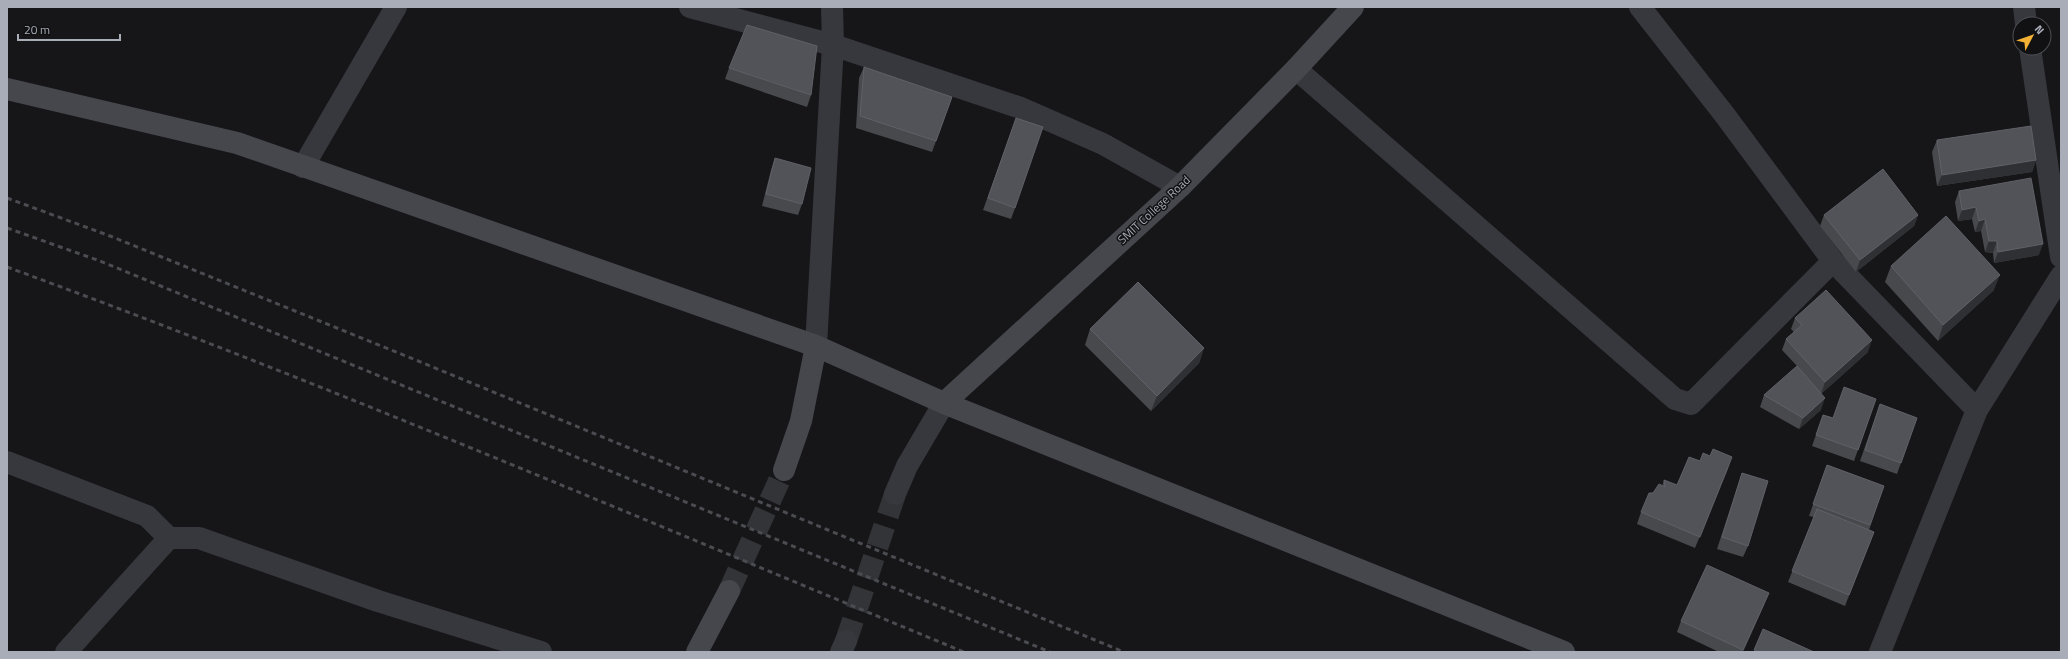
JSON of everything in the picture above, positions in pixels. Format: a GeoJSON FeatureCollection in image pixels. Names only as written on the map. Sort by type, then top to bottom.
{"type":"FeatureCollection","features":[{"type":"Feature","properties":{"kind":"main road","name":"SMIT College Road"},"geometry":{"type":"LineString","coordinates":[[944,403],[1180,187],[1296,69],[1354,7]]}},
{"type":"Feature","properties":{"kind":"main road"},"geometry":{"type":"LineString","coordinates":[[7,89],[237,143],[816,346],[944,403],[1564,652]]}},
{"type":"Feature","properties":{"kind":"main road"},"geometry":{"type":"LineString","coordinates":[[784,470],[801,421],[816,346]]}},
{"type":"Feature","properties":{"kind":"main road"},"geometry":{"type":"LineString","coordinates":[[697,652],[730,591]]}},
{"type":"Feature","properties":{"kind":"street"},"geometry":{"type":"LineString","coordinates":[[303,167],[396,7]]}},
{"type":"Feature","properties":{"kind":"street"},"geometry":{"type":"LineString","coordinates":[[690,7],[833,45],[1021,108],[1103,144],[1180,187]]}},
{"type":"Feature","properties":{"kind":"street"},"geometry":{"type":"LineString","coordinates":[[816,346],[833,45],[832,7]]}},
{"type":"Feature","properties":{"kind":"street"},"geometry":{"type":"LineString","coordinates":[[1640,7],[1724,114],[1833,261],[1977,410]]}},
{"type":"Feature","properties":{"kind":"street"},"geometry":{"type":"LineString","coordinates":[[2031,56],[2061,256]]}},
{"type":"Feature","properties":{"kind":"street"},"geometry":{"type":"LineString","coordinates":[[1296,69],[1675,399],[1691,404],[1833,261]]}},
{"type":"Feature","properties":{"kind":"street"},"geometry":{"type":"LineString","coordinates":[[1880,652],[1977,410],[2061,276]]}},
{"type":"Feature","properties":{"kind":"street"},"geometry":{"type":"LineString","coordinates":[[895,494],[907,466],[944,403]]}},
{"type":"Feature","properties":{"kind":"street"},"geometry":{"type":"LineString","coordinates":[[7,462],[147,516],[169,538],[199,538],[378,601],[541,652]]}},
{"type":"Feature","properties":{"kind":"street"},"geometry":{"type":"LineString","coordinates":[[66,652],[169,538]]}},
{"type":"Feature","properties":{"kind":"building"},"geometry":{"type":"Polygon","coordinates":[[[747,25],[817,46],[811,95],[729,68],[747,25]]]}},
{"type":"Feature","properties":{"kind":"building"},"geometry":{"type":"Polygon","coordinates":[[[864,67],[952,97],[936,141],[860,116],[864,67]]]}},
{"type":"Feature","properties":{"kind":"building"},"geometry":{"type":"Polygon","coordinates":[[[1016,118],[1043,127],[1015,208],[988,198],[1016,118]]]}},
{"type":"Feature","properties":{"kind":"building"},"geometry":{"type":"Polygon","coordinates":[[[2031,126],[2036,160],[1942,175],[1937,140],[2031,126]]]}},
{"type":"Feature","properties":{"kind":"building"},"geometry":{"type":"Polygon","coordinates":[[[775,158],[811,168],[802,204],[766,194],[775,158]]]}},
{"type":"Feature","properties":{"kind":"building"},"geometry":{"type":"Polygon","coordinates":[[[1883,169],[1918,215],[1860,260],[1824,215],[1883,169]]]}},
{"type":"Feature","properties":{"kind":"building"},"geometry":{"type":"Polygon","coordinates":[[[2031,178],[2043,244],[1998,252],[1997,241],[1989,241],[1985,219],[1979,221],[1976,207],[1962,210],[1959,191],[2031,178]]]}},
{"type":"Feature","properties":{"kind":"building"},"geometry":{"type":"Polygon","coordinates":[[[1946,216],[2000,275],[1943,325],[1891,266],[1946,216]]]}},
{"type":"Feature","properties":{"kind":"building"},"geometry":{"type":"Polygon","coordinates":[[[1138,282],[1204,348],[1157,396],[1090,329],[1138,282]]]}},
{"type":"Feature","properties":{"kind":"building"},"geometry":{"type":"Polygon","coordinates":[[[1826,290],[1872,340],[1825,382],[1786,339],[1802,325],[1795,318],[1826,290]]]}},
{"type":"Feature","properties":{"kind":"building"},"geometry":{"type":"Polygon","coordinates":[[[1797,366],[1825,398],[1803,418],[1764,395],[1797,366]]]}},
{"type":"Feature","properties":{"kind":"building"},"geometry":{"type":"Polygon","coordinates":[[[1844,387],[1876,399],[1858,450],[1816,435],[1823,415],[1833,418],[1844,387]]]}},
{"type":"Feature","properties":{"kind":"building"},"geometry":{"type":"Polygon","coordinates":[[[1880,404],[1917,418],[1901,463],[1865,450],[1880,404]]]}},
{"type":"Feature","properties":{"kind":"building"},"geometry":{"type":"Polygon","coordinates":[[[1713,449],[1732,457],[1700,537],[1641,512],[1649,493],[1653,493],[1659,484],[1665,487],[1664,480],[1677,485],[1689,457],[1700,461],[1703,453],[1710,456],[1713,449]]]}},
{"type":"Feature","properties":{"kind":"building"},"geometry":{"type":"Polygon","coordinates":[[[1827,465],[1884,486],[1870,525],[1813,504],[1827,465]]]}},
{"type":"Feature","properties":{"kind":"building"},"geometry":{"type":"Polygon","coordinates":[[[1742,473],[1768,481],[1748,546],[1722,537],[1742,473]]]}},
{"type":"Feature","properties":{"kind":"building"},"geometry":{"type":"Polygon","coordinates":[[[1817,509],[1874,532],[1849,595],[1792,571],[1817,509]]]}},
{"type":"Feature","properties":{"kind":"building"},"geometry":{"type":"Polygon","coordinates":[[[1707,565],[1769,593],[1743,650],[1681,621],[1707,565]]]}},
{"type":"Feature","properties":{"kind":"building"},"geometry":{"type":"Polygon","coordinates":[[[1763,629],[1814,652],[1759,652],[1754,650],[1763,629]]]}},
{"type":"Feature","properties":{"kind":"tunnel"},"geometry":{"type":"LineString","coordinates":[[729,591],[784,470]]}},
{"type":"Feature","properties":{"kind":"tunnel"},"geometry":{"type":"LineString","coordinates":[[846,641],[895,494]]}},
{"type":"Feature","properties":{"kind":"railway"},"geometry":{"type":"LineString","coordinates":[[7,198],[110,236],[406,356],[1124,652]]}},
{"type":"Feature","properties":{"kind":"railway"},"geometry":{"type":"LineString","coordinates":[[7,228],[100,261],[1050,652]]}},
{"type":"Feature","properties":{"kind":"railway"},"geometry":{"type":"LineString","coordinates":[[7,267],[128,312],[368,406],[964,652]]}}]}
